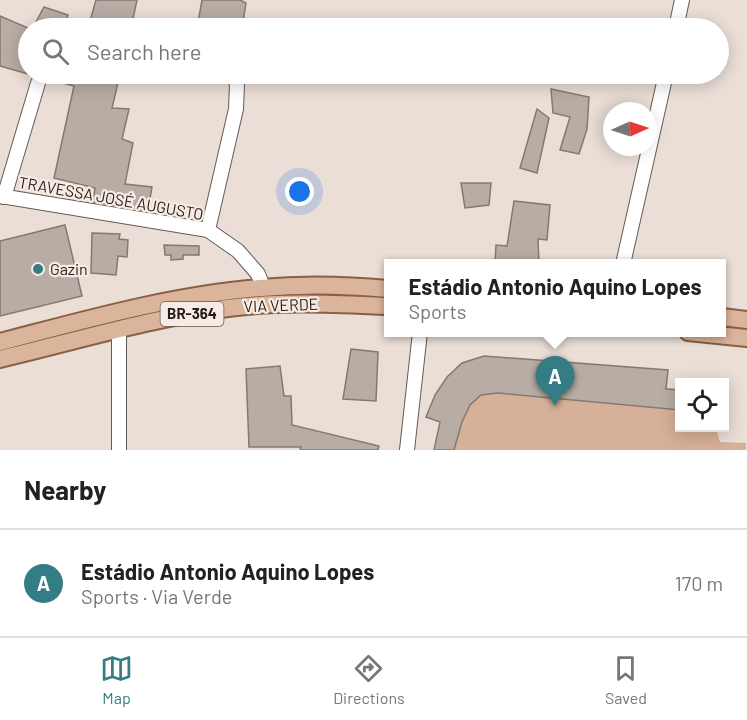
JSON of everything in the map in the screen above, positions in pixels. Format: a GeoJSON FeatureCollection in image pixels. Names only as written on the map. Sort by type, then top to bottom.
{"type":"FeatureCollection","features":[{"type":"Feature","properties":{"kind":"main road","name":"VIA VERDE"},"geometry":{"type":"LineString","coordinates":[[0,342],[111,314],[263,287],[384,289]]}},
{"type":"Feature","properties":{"kind":"main road","name":"VIA VERDE"},"geometry":{"type":"LineString","coordinates":[[0,359],[171,317],[261,305],[384,306]]}},
{"type":"Feature","properties":{"kind":"main road"},"geometry":{"type":"LineString","coordinates":[[726,318],[747,320]]}},
{"type":"Feature","properties":{"kind":"main road"},"geometry":{"type":"LineString","coordinates":[[726,336],[747,338]]}},
{"type":"Feature","properties":{"kind":"street"},"geometry":{"type":"LineString","coordinates":[[678,18],[682,0]]}},
{"type":"Feature","properties":{"kind":"street"},"geometry":{"type":"LineString","coordinates":[[2,196],[38,84]]}},
{"type":"Feature","properties":{"kind":"street"},"geometry":{"type":"LineString","coordinates":[[208,230],[236,109],[237,84]]}},
{"type":"Feature","properties":{"kind":"street"},"geometry":{"type":"LineString","coordinates":[[624,259],[664,84]]}},
{"type":"Feature","properties":{"kind":"street","name":"TRAVESSA JOSÉ AUGUSTO"},"geometry":{"type":"LineString","coordinates":[[2,196],[208,230],[238,251],[258,274],[263,287]]}},
{"type":"Feature","properties":{"kind":"street"},"geometry":{"type":"LineString","coordinates":[[119,330],[119,450]]}},
{"type":"Feature","properties":{"kind":"street"},"geometry":{"type":"LineString","coordinates":[[407,450],[420,337]]}},
{"type":"Feature","properties":{"kind":"shaded area"},"geometry":{"type":"Polygon","coordinates":[[[484,356],[668,370],[666,388],[675,389],[675,432],[717,432],[720,442],[746,443],[746,450],[434,450],[440,422],[426,417],[435,395],[447,377],[484,356]]]}},
{"type":"Feature","properties":{"kind":"building"},"geometry":{"type":"Polygon","coordinates":[[[96,0],[137,0],[133,18],[91,18],[96,0]]]}},
{"type":"Feature","properties":{"kind":"building"},"geometry":{"type":"Polygon","coordinates":[[[202,0],[240,0],[246,3],[244,18],[199,18],[202,0]]]}},
{"type":"Feature","properties":{"kind":"building"},"geometry":{"type":"Polygon","coordinates":[[[44,7],[68,15],[67,18],[38,18],[44,7]]]}},
{"type":"Feature","properties":{"kind":"building"},"geometry":{"type":"Polygon","coordinates":[[[0,16],[18,24],[18,71],[0,66],[0,16]]]}},
{"type":"Feature","properties":{"kind":"building"},"geometry":{"type":"Polygon","coordinates":[[[67,84],[118,84],[112,108],[129,109],[122,139],[133,143],[125,184],[152,187],[148,211],[93,202],[95,188],[54,178],[74,86],[67,84]]]}},
{"type":"Feature","properties":{"kind":"building"},"geometry":{"type":"Polygon","coordinates":[[[551,89],[589,97],[587,129],[579,154],[560,150],[570,117],[553,113],[551,89]]]}},
{"type":"Feature","properties":{"kind":"building"},"geometry":{"type":"Polygon","coordinates":[[[537,109],[549,118],[537,173],[520,168],[537,109]]]}},
{"type":"Feature","properties":{"kind":"building"},"geometry":{"type":"Polygon","coordinates":[[[461,183],[491,183],[489,205],[465,208],[461,183]]]}},
{"type":"Feature","properties":{"kind":"building"},"geometry":{"type":"Polygon","coordinates":[[[514,201],[550,205],[547,240],[538,239],[539,259],[495,259],[496,245],[507,246],[514,201]]]}},
{"type":"Feature","properties":{"kind":"building","name":"Gazin"},"geometry":{"type":"Polygon","coordinates":[[[65,225],[82,296],[0,316],[0,241],[65,225]]]}},
{"type":"Feature","properties":{"kind":"building"},"geometry":{"type":"Polygon","coordinates":[[[92,233],[120,234],[119,239],[128,240],[127,257],[118,256],[116,275],[91,273],[92,233]]]}},
{"type":"Feature","properties":{"kind":"building"},"geometry":{"type":"Polygon","coordinates":[[[164,245],[199,246],[199,255],[183,255],[183,259],[171,260],[171,255],[165,255],[164,245]]]}},
{"type":"Feature","properties":{"kind":"building"},"geometry":{"type":"Polygon","coordinates":[[[351,349],[378,352],[376,401],[343,399],[351,349]]]}},
{"type":"Feature","properties":{"kind":"building"},"geometry":{"type":"Polygon","coordinates":[[[484,356],[668,370],[666,389],[675,390],[675,410],[498,393],[481,395],[470,405],[462,422],[454,450],[434,450],[440,422],[426,417],[435,395],[447,377],[462,363],[484,356]]]}},
{"type":"Feature","properties":{"kind":"building"},"geometry":{"type":"Polygon","coordinates":[[[280,366],[284,396],[291,396],[292,425],[379,446],[378,450],[300,450],[301,447],[249,447],[246,369],[280,366]]]}},
{"type":"Feature","properties":{"kind":"place","name":"Gazin"},"geometry":{"type":"Point","coordinates":[38,269]}},
{"type":"Feature","properties":{"kind":"place","name":"Estádio Antonio Aquino Lopes"},"geometry":{"type":"Point","coordinates":[555,406]}}]}
